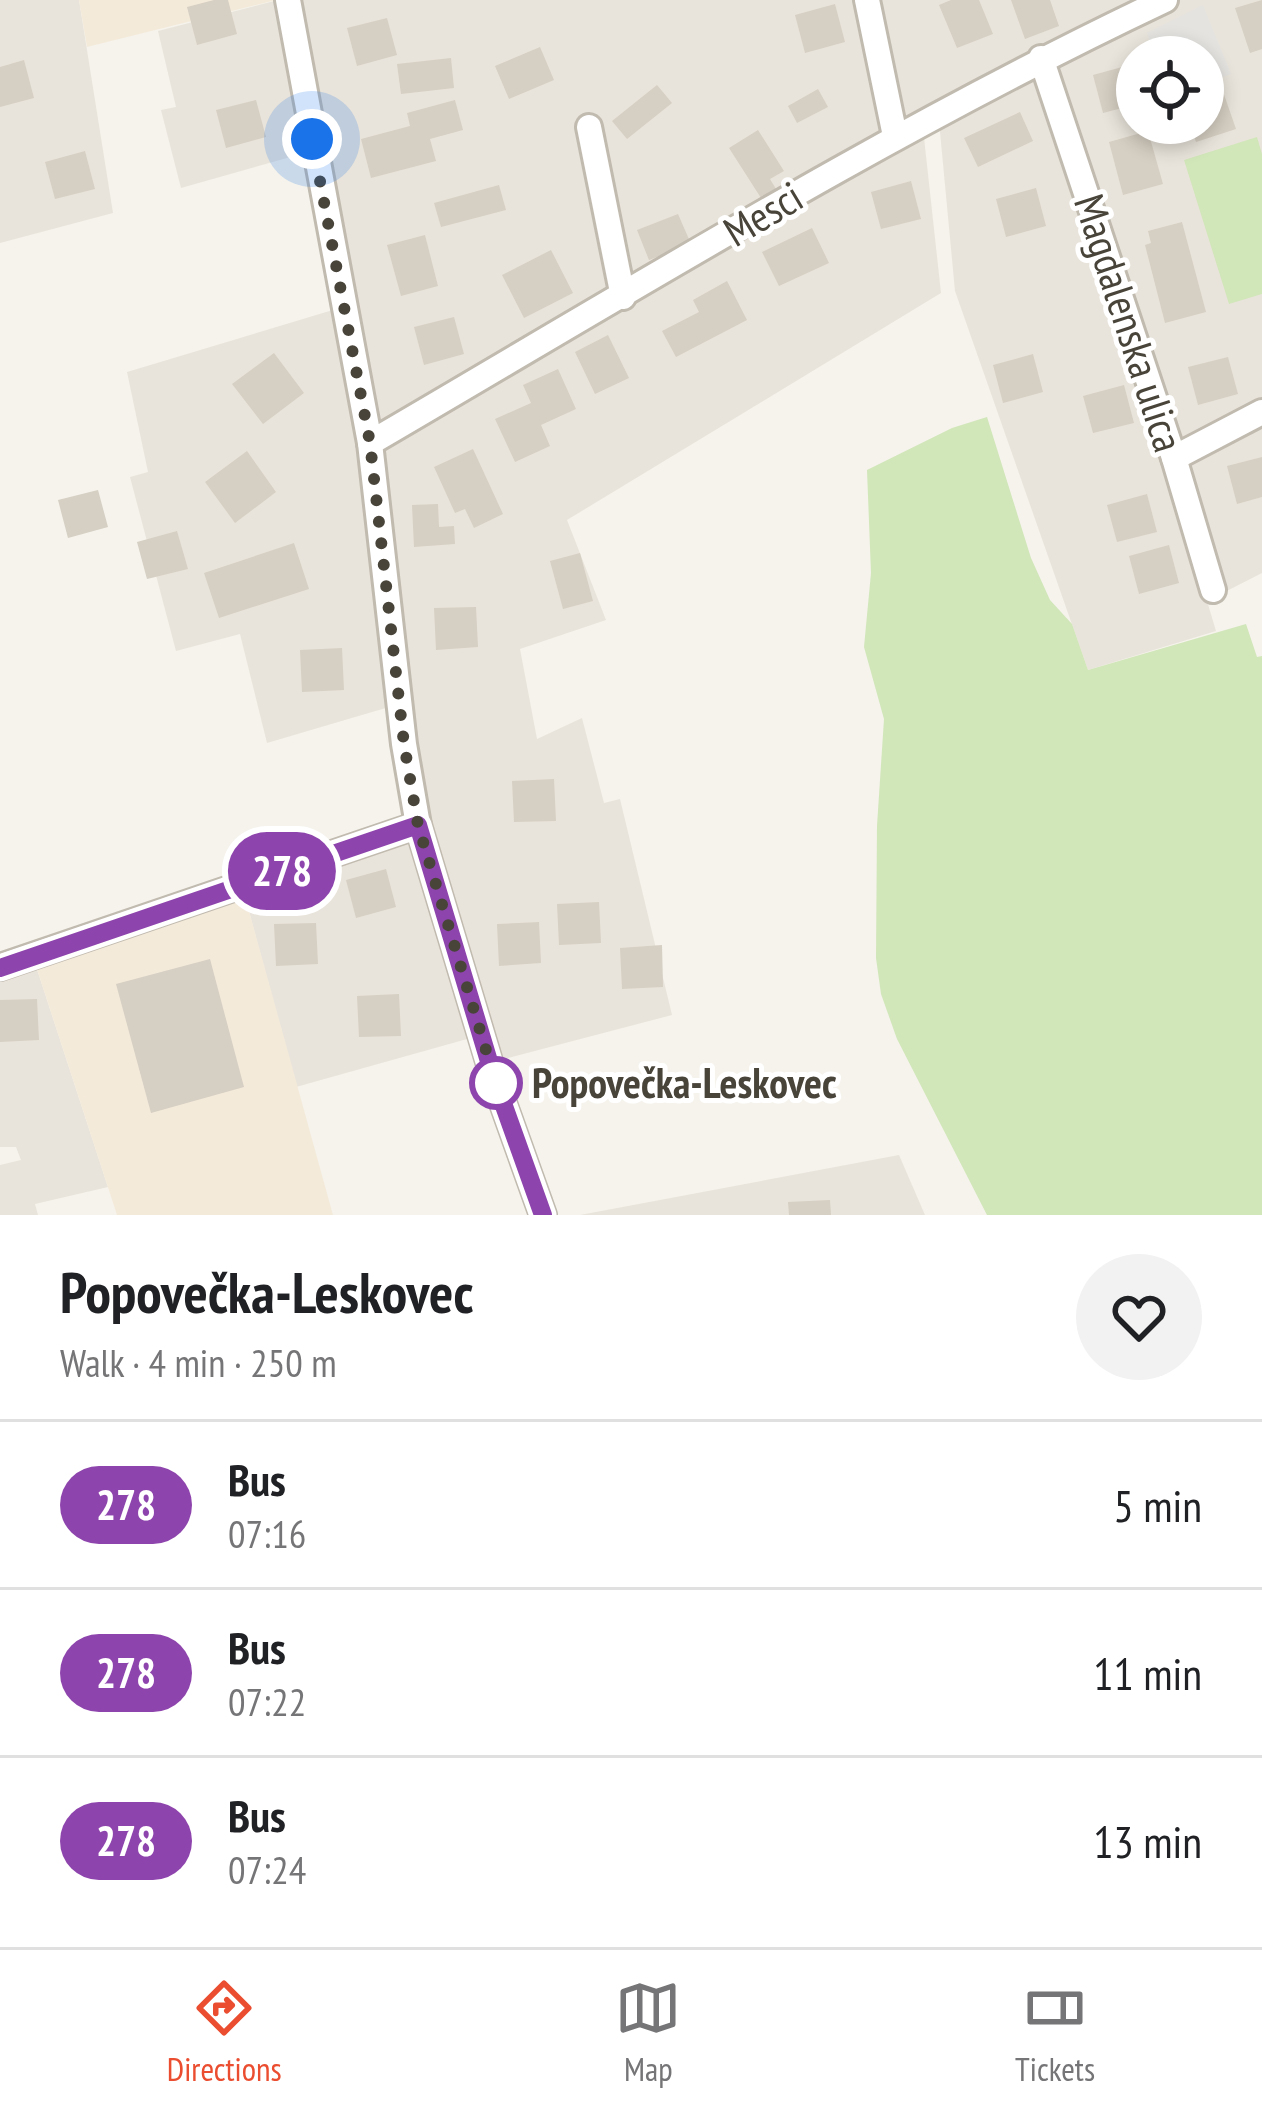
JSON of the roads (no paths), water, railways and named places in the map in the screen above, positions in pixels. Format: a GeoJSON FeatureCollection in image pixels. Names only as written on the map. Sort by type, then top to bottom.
{"type":"FeatureCollection","features":[{"type":"Feature","properties":{"kind":"street"},"geometry":{"type":"LineString","coordinates":[[288,0],[370,443],[404,744],[418,825],[494,1078],[543,1215]]}},
{"type":"Feature","properties":{"kind":"street"},"geometry":{"type":"LineString","coordinates":[[867,0],[895,136]]}},
{"type":"Feature","properties":{"kind":"street","name":"Mesci"},"geometry":{"type":"LineString","coordinates":[[370,443],[895,136],[1041,58],[1165,0]]}},
{"type":"Feature","properties":{"kind":"street","name":"Magdalenska ulica"},"geometry":{"type":"LineString","coordinates":[[1041,58],[1213,590]]}},
{"type":"Feature","properties":{"kind":"street"},"geometry":{"type":"LineString","coordinates":[[589,127],[623,297]]}},
{"type":"Feature","properties":{"kind":"street"},"geometry":{"type":"LineString","coordinates":[[1174,458],[1262,412]]}},
{"type":"Feature","properties":{"kind":"street"},"geometry":{"type":"LineString","coordinates":[[0,968],[418,825]]}},
{"type":"Feature","properties":{"kind":"place","name":"Popovečka-Leskovec"},"geometry":{"type":"Point","coordinates":[496,1083]}}]}
